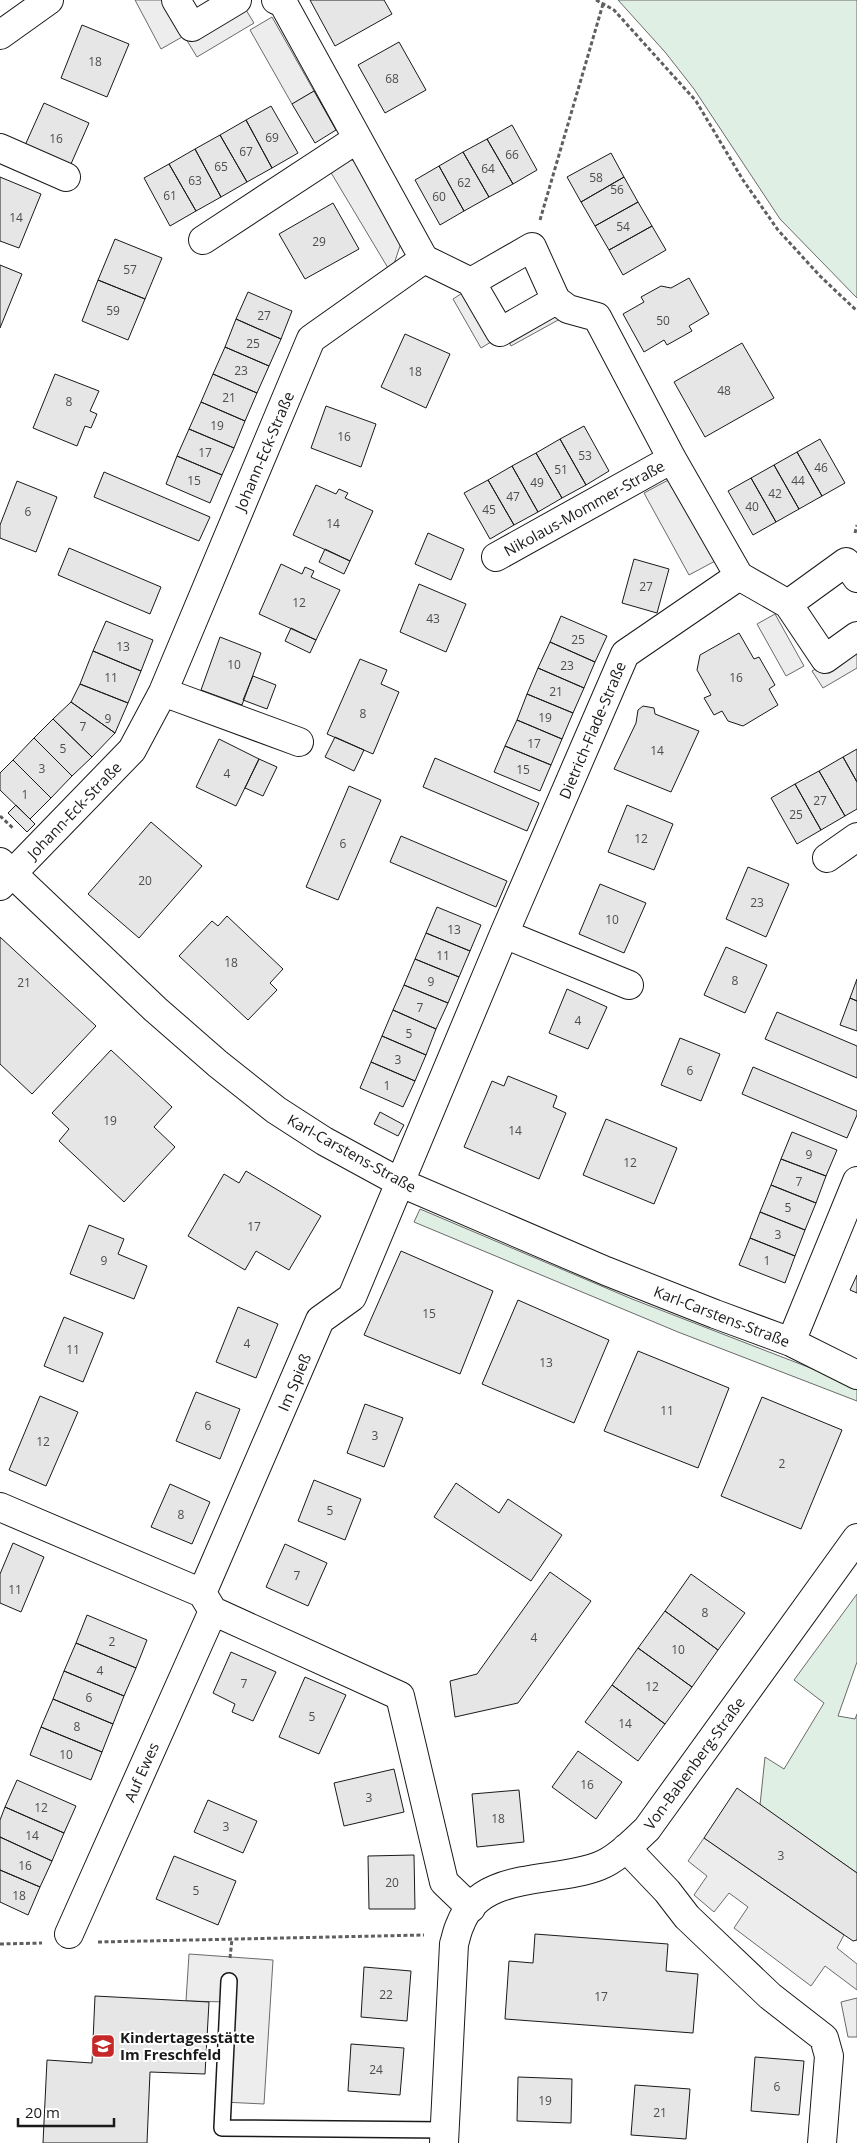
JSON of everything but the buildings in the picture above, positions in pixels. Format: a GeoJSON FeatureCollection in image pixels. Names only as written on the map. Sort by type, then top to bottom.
{"type":"FeatureCollection","features":[{"type":"Feature","properties":{"kind":"street"},"geometry":{"type":"LineString","coordinates":[[0,35],[49,0]]}},
{"type":"Feature","properties":{"kind":"street"},"geometry":{"type":"LineString","coordinates":[[176,0],[192,27],[237,0]]}},
{"type":"Feature","properties":{"kind":"street"},"geometry":{"type":"LineString","coordinates":[[276,0],[283,3],[424,258],[471,282],[500,332],[556,300],[532,247],[471,282]]}},
{"type":"Feature","properties":{"kind":"street"},"geometry":{"type":"LineString","coordinates":[[204,240],[357,139]]}},
{"type":"Feature","properties":{"kind":"street"},"geometry":{"type":"LineString","coordinates":[[0,148],[66,177]]}},
{"type":"Feature","properties":{"kind":"street","name":"Johann-Eck-Straße"},"geometry":{"type":"LineString","coordinates":[[4,874],[132,750],[163,692],[311,339],[424,258]]}},
{"type":"Feature","properties":{"kind":"street","name":"Nikolaus-Mommer-Straße"},"geometry":{"type":"LineString","coordinates":[[556,300],[568,309],[598,317],[672,459],[739,576]]}},
{"type":"Feature","properties":{"kind":"street","name":"Nikolaus-Mommer-Straße"},"geometry":{"type":"LineString","coordinates":[[496,556],[672,459]]}},
{"type":"Feature","properties":{"kind":"street"},"geometry":{"type":"LineString","coordinates":[[788,604],[846,562],[857,578]]}},
{"type":"Feature","properties":{"kind":"street"},"geometry":{"type":"LineString","coordinates":[[739,576],[788,604],[825,659],[857,636]]}},
{"type":"Feature","properties":{"kind":"street","name":"Dietrich-Flade-Straße"},"geometry":{"type":"LineString","coordinates":[[401,1183],[504,934],[625,654],[739,576]]}},
{"type":"Feature","properties":{"kind":"street"},"geometry":{"type":"LineString","coordinates":[[163,692],[299,742]]}},
{"type":"Feature","properties":{"kind":"street"},"geometry":{"type":"LineString","coordinates":[[828,858],[857,837]]}},
{"type":"Feature","properties":{"kind":"street","name":"Karl-Carstens-Straße"},"geometry":{"type":"LineString","coordinates":[[4,874],[225,1070],[276,1110],[316,1136],[401,1183],[606,1270],[796,1345],[857,1374]]}},
{"type":"Feature","properties":{"kind":"street"},"geometry":{"type":"LineString","coordinates":[[504,934],[628,985]]}},
{"type":"Feature","properties":{"kind":"street"},"geometry":{"type":"LineString","coordinates":[[796,1345],[857,1181]]}},
{"type":"Feature","properties":{"kind":"street","name":"Im Spieß"},"geometry":{"type":"LineString","coordinates":[[208,1602],[320,1320],[352,1297],[401,1183]]}},
{"type":"Feature","properties":{"kind":"street","name":"Karl-Carstens-Straße"},"geometry":{"type":"LineString","coordinates":[[796,1345],[857,1353]]}},
{"type":"Feature","properties":{"kind":"street"},"geometry":{"type":"LineString","coordinates":[[0,1507],[208,1602],[400,1696],[444,1882],[471,1908]]}},
{"type":"Feature","properties":{"kind":"street","name":"Von-Babenberg-Straße"},"geometry":{"type":"LineString","coordinates":[[446,2140],[454,1944],[460,1924],[471,1908],[483,1896],[503,1886],[599,1866],[626,1848],[647,1829],[857,1538]]}},
{"type":"Feature","properties":{"kind":"street","name":"Auf Ewes"},"geometry":{"type":"LineString","coordinates":[[58,1939],[208,1602]]}},
{"type":"Feature","properties":{"kind":"street"},"geometry":{"type":"LineString","coordinates":[[626,1848],[687,1917],[770,1996],[824,2038],[830,2056],[822,2143]]}},
{"type":"Feature","properties":{"kind":"lane"},"geometry":{"type":"LineString","coordinates":[[229,1981],[222,2128],[446,2140]]}},
{"type":"Feature","properties":{"kind":"path"},"geometry":{"type":"LineString","coordinates":[[596,0],[614,10],[696,102],[743,180],[778,230],[820,276],[857,311]]}},
{"type":"Feature","properties":{"kind":"path"},"geometry":{"type":"LineString","coordinates":[[532,247],[603,4]]}},
{"type":"Feature","properties":{"kind":"path"},"geometry":{"type":"LineString","coordinates":[[95,1942],[458,1934]]}},
{"type":"Feature","properties":{"kind":"path"},"geometry":{"type":"LineString","coordinates":[[0,1944],[58,1939]]}},
{"type":"Feature","properties":{"kind":"green space"},"geometry":{"type":"Polygon","coordinates":[[[618,0],[857,0],[857,298],[780,219],[694,89],[665,52],[618,0]]]}},
{"type":"Feature","properties":{"kind":"green space"},"geometry":{"type":"Polygon","coordinates":[[[420,1209],[632,1299],[857,1386],[857,1401],[678,1332],[414,1222],[420,1209]]]}},
{"type":"Feature","properties":{"kind":"green space"},"geometry":{"type":"Polygon","coordinates":[[[857,1594],[857,1662],[838,1716],[855,1719],[857,1714],[857,1873],[760,1805],[765,1757],[784,1769],[824,1703],[794,1680],[857,1594]]]}},
{"type":"Feature","properties":{"kind":"shaded area"},"geometry":{"type":"Polygon","coordinates":[[[135,0],[162,0],[182,37],[161,49],[135,0]]]}},
{"type":"Feature","properties":{"kind":"shaded area"},"geometry":{"type":"Polygon","coordinates":[[[243,5],[254,23],[197,57],[186,39],[243,5]]]}},
{"type":"Feature","properties":{"kind":"shaded area"},"geometry":{"type":"Polygon","coordinates":[[[272,17],[314,91],[292,104],[250,30],[272,17]]]}},
{"type":"Feature","properties":{"kind":"shaded area"},"geometry":{"type":"Polygon","coordinates":[[[341,155],[356,162],[402,240],[391,273],[330,171],[341,155]]]}},
{"type":"Feature","properties":{"kind":"shaded area"},"geometry":{"type":"Polygon","coordinates":[[[467,290],[496,339],[481,348],[453,299],[467,290]]]}},
{"type":"Feature","properties":{"kind":"shaded area"},"geometry":{"type":"Polygon","coordinates":[[[554,306],[560,319],[511,346],[505,333],[554,306]]]}},
{"type":"Feature","properties":{"kind":"shaded area"},"geometry":{"type":"Polygon","coordinates":[[[672,478],[717,560],[689,575],[644,493],[672,478]]]}},
{"type":"Feature","properties":{"kind":"shaded area"},"geometry":{"type":"Polygon","coordinates":[[[775,614],[804,666],[786,676],[757,624],[775,614]]]}},
{"type":"Feature","properties":{"kind":"shaded area"},"geometry":{"type":"Polygon","coordinates":[[[857,644],[857,668],[823,688],[812,671],[857,644]]]}},
{"type":"Feature","properties":{"kind":"shaded area"},"geometry":{"type":"Polygon","coordinates":[[[704,1838],[844,1935],[837,1948],[857,1964],[857,1990],[825,1966],[811,1986],[734,1928],[748,1907],[729,1893],[714,1912],[694,1895],[707,1876],[688,1861],[704,1838]]]}},
{"type":"Feature","properties":{"kind":"shaded area"},"geometry":{"type":"Polygon","coordinates":[[[189,1954],[273,1960],[264,2104],[223,2102],[228,2002],[186,2001],[189,1954]]]}},
{"type":"Feature","properties":{"kind":"shaded area"},"geometry":{"type":"Polygon","coordinates":[[[857,1998],[857,2037],[848,2037],[841,2002],[857,1998]]]}},
{"type":"Feature","properties":{"kind":"place","name":"Kindertagesstätte Im Freschfeld"},"geometry":{"type":"Point","coordinates":[103,2046]}}]}
